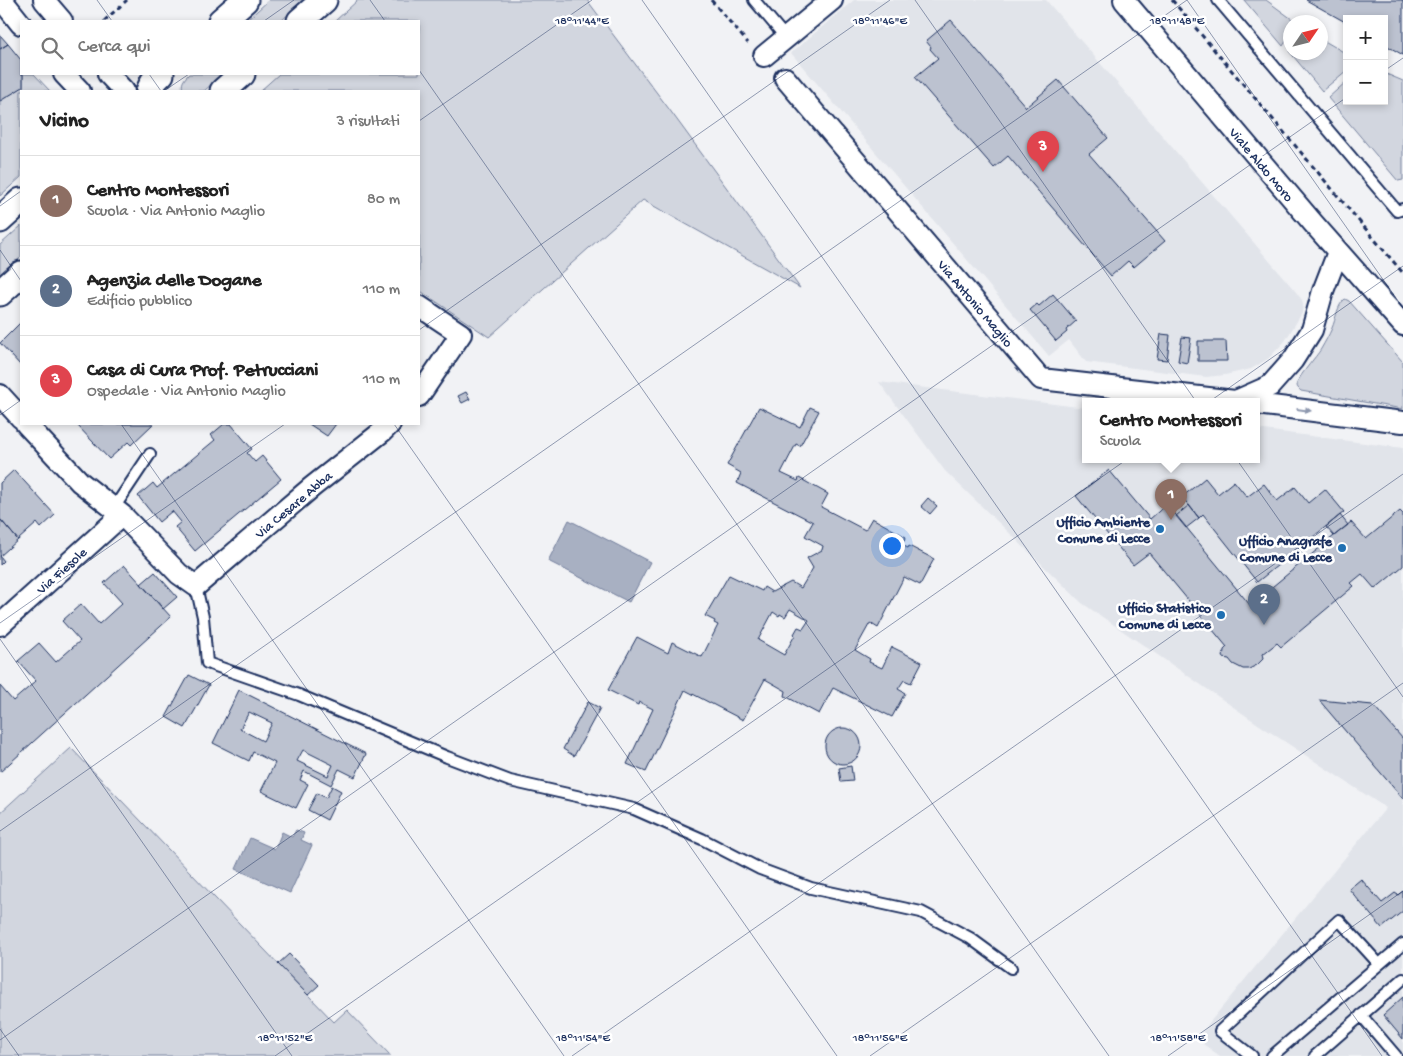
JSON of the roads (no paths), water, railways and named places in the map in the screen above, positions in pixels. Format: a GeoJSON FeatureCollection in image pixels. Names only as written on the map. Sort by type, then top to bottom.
{"type":"FeatureCollection","features":[{"type":"Feature","properties":{"kind":"street"},"geometry":{"type":"LineString","coordinates":[[2,0],[20,23]]}},
{"type":"Feature","properties":{"kind":"street"},"geometry":{"type":"LineString","coordinates":[[44,0],[61,20]]}},
{"type":"Feature","properties":{"kind":"street"},"geometry":{"type":"LineString","coordinates":[[222,20],[245,0]]}},
{"type":"Feature","properties":{"kind":"street"},"geometry":{"type":"LineString","coordinates":[[301,20],[324,0]]}},
{"type":"Feature","properties":{"kind":"street"},"geometry":{"type":"LineString","coordinates":[[764,56],[780,31],[832,0]]}},
{"type":"Feature","properties":{"kind":"street","name":"Viale Aldo Moro"},"geometry":{"type":"LineString","coordinates":[[1124,0],[1338,252],[1403,325]]}},
{"type":"Feature","properties":{"kind":"street"},"geometry":{"type":"LineString","coordinates":[[65,75],[79,90]]}},
{"type":"Feature","properties":{"kind":"street"},"geometry":{"type":"LineString","coordinates":[[109,75],[123,90]]}},
{"type":"Feature","properties":{"kind":"street"},"geometry":{"type":"LineString","coordinates":[[149,90],[152,82],[161,75]]}},
{"type":"Feature","properties":{"kind":"street"},"geometry":{"type":"LineString","coordinates":[[224,90],[241,75]]}},
{"type":"Feature","properties":{"kind":"street","name":"Via Antonio Maglio"},"geometry":{"type":"LineString","coordinates":[[785,78],[1041,379],[1209,398]]}},
{"type":"Feature","properties":{"kind":"street"},"geometry":{"type":"LineString","coordinates":[[0,220],[20,202]]}},
{"type":"Feature","properties":{"kind":"street","name":"Via Antonio Maglio"},"geometry":{"type":"LineString","coordinates":[[1243,398],[1270,386],[1293,360],[1312,330],[1323,291],[1338,252]]}},
{"type":"Feature","properties":{"kind":"street"},"geometry":{"type":"LineString","coordinates":[[0,293],[20,275]]}},
{"type":"Feature","properties":{"kind":"street"},"geometry":{"type":"LineString","coordinates":[[420,307],[461,334],[420,395]]}},
{"type":"Feature","properties":{"kind":"street"},"geometry":{"type":"LineString","coordinates":[[0,395],[20,417]]}},
{"type":"Feature","properties":{"kind":"street"},"geometry":{"type":"LineString","coordinates":[[1260,404],[1403,422]]}},
{"type":"Feature","properties":{"kind":"street"},"geometry":{"type":"LineString","coordinates":[[27,425],[80,482],[118,511],[179,574],[196,586]]}},
{"type":"Feature","properties":{"kind":"street","name":"Via Cesare Abba"},"geometry":{"type":"LineString","coordinates":[[196,586],[312,487],[389,425]]}},
{"type":"Feature","properties":{"kind":"street","name":"Via Fiesole"},"geometry":{"type":"LineString","coordinates":[[0,625],[118,511]]}},
{"type":"Feature","properties":{"kind":"lane"},"geometry":{"type":"LineString","coordinates":[[754,0],[780,31]]}},
{"type":"Feature","properties":{"kind":"lane"},"geometry":{"type":"LineString","coordinates":[[1218,0],[1397,212],[1403,209]]}},
{"type":"Feature","properties":{"kind":"lane"},"geometry":{"type":"LineString","coordinates":[[118,511],[150,454]]}},
{"type":"Feature","properties":{"kind":"lane"},"geometry":{"type":"LineString","coordinates":[[196,586],[203,617],[207,663],[299,695],[447,758],[510,781],[634,809],[702,839],[760,869],[811,888],[920,912],[970,938],[1011,968]]}},
{"type":"Feature","properties":{"kind":"lane"},"geometry":{"type":"LineString","coordinates":[[1252,1056],[1220,1031],[1339,920],[1380,964]]}},
{"type":"Feature","properties":{"kind":"lane"},"geometry":{"type":"LineString","coordinates":[[1272,1056],[1403,944]]}},
{"type":"Feature","properties":{"kind":"lane"},"geometry":{"type":"LineString","coordinates":[[1315,1056],[1403,979]]}},
{"type":"Feature","properties":{"kind":"lane"},"geometry":{"type":"LineString","coordinates":[[1361,1016],[1396,1056]]}},
{"type":"Feature","properties":{"kind":"water"},"geometry":{"type":"Polygon","coordinates":[[[569,520],[650,562],[629,602],[548,561],[569,520]]]}},
{"type":"Feature","properties":{"kind":"water"},"geometry":{"type":"Polygon","coordinates":[[[296,830],[304,833],[301,840],[312,845],[290,893],[236,869],[250,838],[275,849],[282,832],[292,837],[296,830]]]}},
{"type":"Feature","properties":{"kind":"place","name":"Casa di Cura Prof. Petrucciani"},"geometry":{"type":"Point","coordinates":[1043,172]}},
{"type":"Feature","properties":{"kind":"place","name":"Centro Montessori"},"geometry":{"type":"Point","coordinates":[1171,520]}},
{"type":"Feature","properties":{"kind":"place","name":"Ufficio Ambiente Comune di Lecce"},"geometry":{"type":"Point","coordinates":[1160,529]}},
{"type":"Feature","properties":{"kind":"place","name":"Ufficio Anagrafe Comune di Lecce"},"geometry":{"type":"Point","coordinates":[1342,548]}},
{"type":"Feature","properties":{"kind":"place","name":"Ufficio Statistico Comune di Lecce"},"geometry":{"type":"Point","coordinates":[1221,615]}},
{"type":"Feature","properties":{"kind":"place","name":"Agenzia delle Dogane"},"geometry":{"type":"Point","coordinates":[1264,625]}}]}
